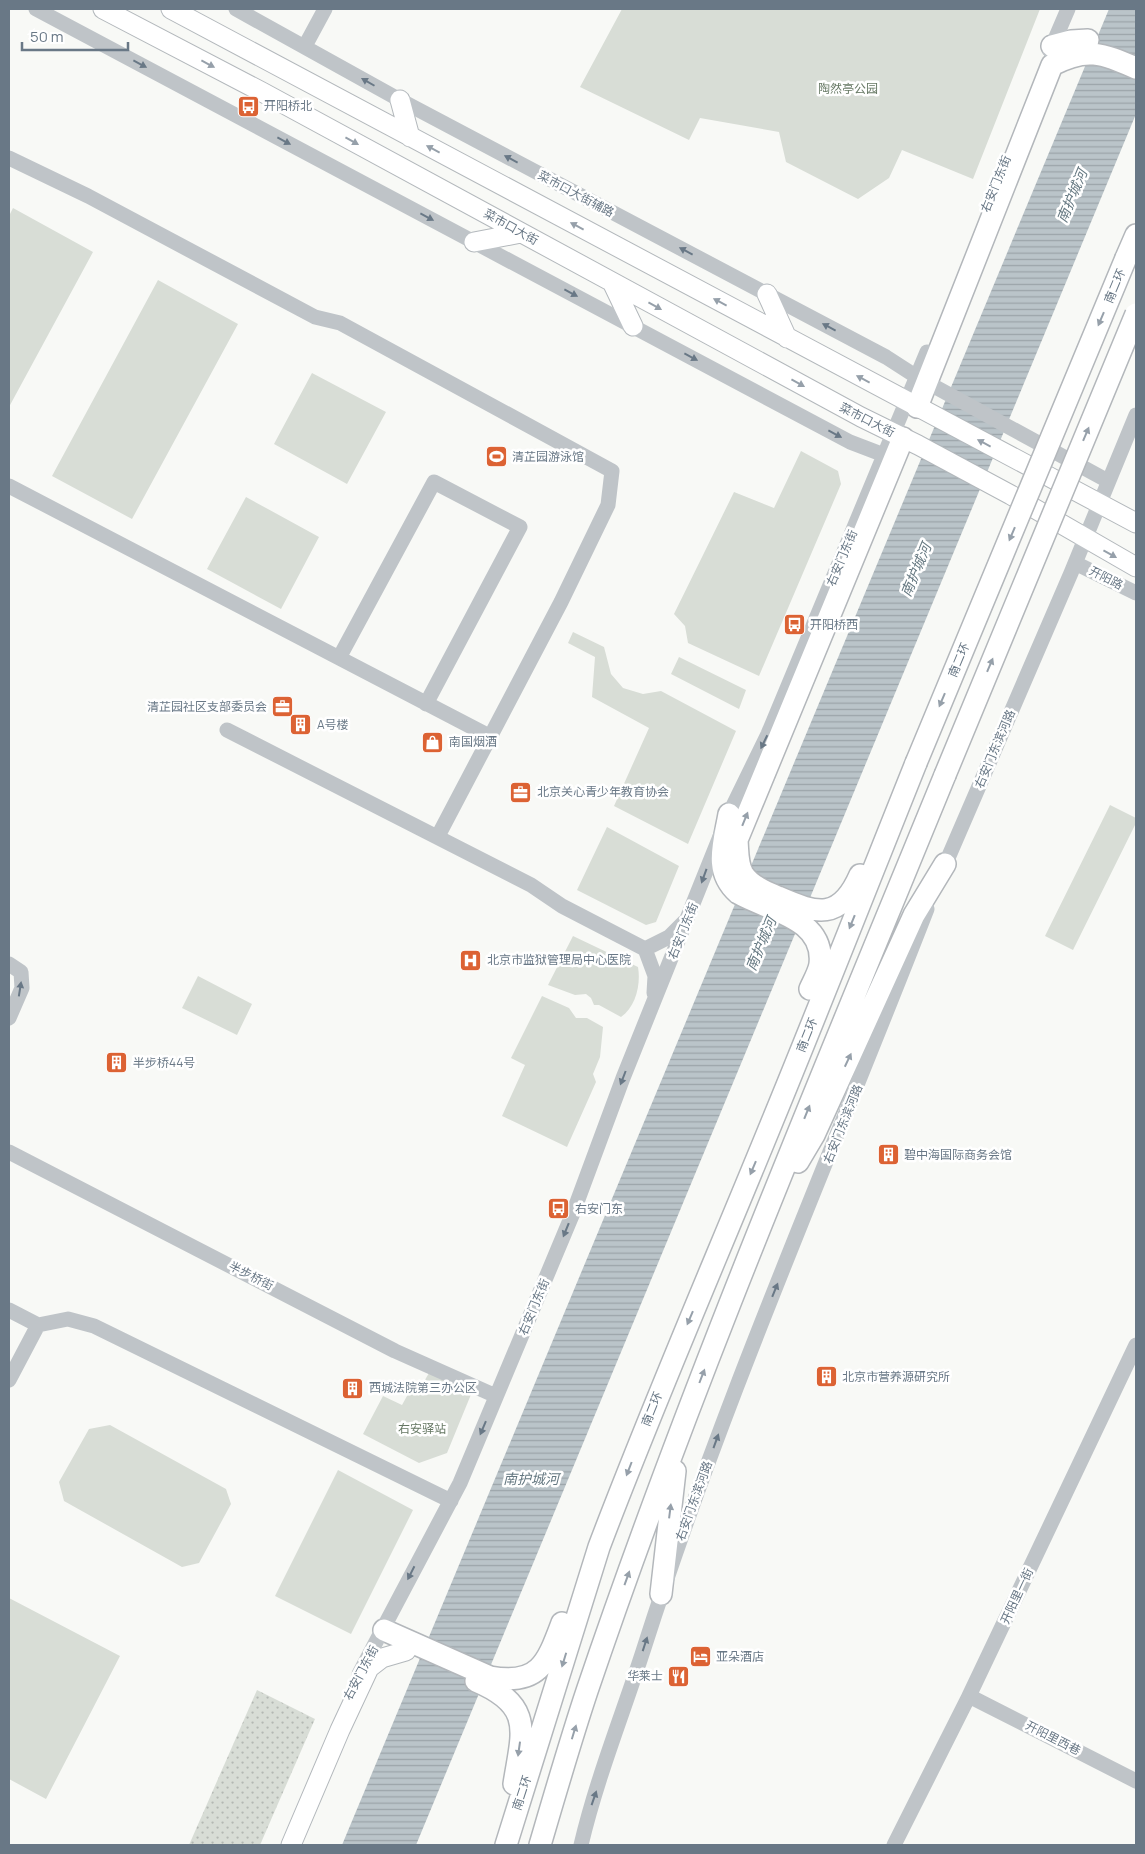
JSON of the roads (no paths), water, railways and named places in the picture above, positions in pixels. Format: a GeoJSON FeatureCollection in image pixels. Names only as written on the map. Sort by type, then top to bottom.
{"type":"FeatureCollection","features":[{"type":"Feature","properties":{"kind":"highway"},"geometry":{"type":"LineString","coordinates":[[1052,46],[1079,47],[1107,44],[1136,56]]}},
{"type":"Feature","properties":{"kind":"highway"},"geometry":{"type":"LineString","coordinates":[[1079,47],[1136,68]]}},
{"type":"Feature","properties":{"kind":"highway"},"geometry":{"type":"LineString","coordinates":[[918,408],[1052,65],[1079,47]]}},
{"type":"Feature","properties":{"kind":"highway","name":"南二环"},"geometry":{"type":"LineString","coordinates":[[506,1845],[599,1547],[653,1405],[772,1123],[916,763],[1136,235]]}},
{"type":"Feature","properties":{"kind":"highway"},"geometry":{"type":"LineString","coordinates":[[540,1845],[586,1693],[680,1431],[760,1226],[1136,314]]}},
{"type":"Feature","properties":{"kind":"highway"},"geometry":{"type":"LineString","coordinates":[[905,439],[742,827],[738,840],[739,866],[744,876],[760,890],[809,911],[833,907],[843,902],[851,892],[890,805],[916,763]]}},
{"type":"Feature","properties":{"kind":"highway"},"geometry":{"type":"LineString","coordinates":[[729,814],[721,864],[723,874],[731,887],[747,898],[803,923],[812,931],[819,948],[820,965],[782,1059],[772,1123]]}},
{"type":"Feature","properties":{"kind":"highway"},"geometry":{"type":"LineString","coordinates":[[760,1226],[814,1135],[914,915],[945,864]]}},
{"type":"Feature","properties":{"kind":"highway"},"geometry":{"type":"LineString","coordinates":[[661,1594],[680,1431]]}},
{"type":"Feature","properties":{"kind":"highway"},"geometry":{"type":"LineString","coordinates":[[501,1686],[543,1666],[553,1648],[577,1579],[599,1547]]}},
{"type":"Feature","properties":{"kind":"highway"},"geometry":{"type":"LineString","coordinates":[[381,1635],[410,1649],[490,1676],[501,1686],[512,1702],[522,1725],[514,1786],[517,1810]]}},
{"type":"Feature","properties":{"kind":"main road","name":"菜市口大街"},"geometry":{"type":"LineString","coordinates":[[103,9],[1010,495]]}},
{"type":"Feature","properties":{"kind":"main road"},"geometry":{"type":"LineString","coordinates":[[171,9],[1027,466],[1100,502],[1136,523]]}},
{"type":"Feature","properties":{"kind":"main road"},"geometry":{"type":"LineString","coordinates":[[400,100],[410,137]]}},
{"type":"Feature","properties":{"kind":"main road"},"geometry":{"type":"LineString","coordinates":[[474,242],[521,233]]}},
{"type":"Feature","properties":{"kind":"main road"},"geometry":{"type":"LineString","coordinates":[[612,282],[633,326]]}},
{"type":"Feature","properties":{"kind":"main road"},"geometry":{"type":"LineString","coordinates":[[767,294],[787,338]]}},
{"type":"Feature","properties":{"kind":"main road","name":"开阳路"},"geometry":{"type":"LineString","coordinates":[[1010,495],[1136,567]]}},
{"type":"Feature","properties":{"kind":"main road"},"geometry":{"type":"LineString","coordinates":[[291,1845],[340,1730],[369,1668],[382,1658],[410,1649]]}},
{"type":"Feature","properties":{"kind":"street"},"geometry":{"type":"LineString","coordinates":[[36,9],[850,442],[884,455]]}},
{"type":"Feature","properties":{"kind":"street","name":"菜市口大街辅路"},"geometry":{"type":"LineString","coordinates":[[236,9],[400,100],[886,356],[929,383],[1108,481]]}},
{"type":"Feature","properties":{"kind":"street"},"geometry":{"type":"LineString","coordinates":[[305,46],[325,9]]}},
{"type":"Feature","properties":{"kind":"street","name":"右安门东街"},"geometry":{"type":"LineString","coordinates":[[929,383],[1052,46],[1068,9]]}},
{"type":"Feature","properties":{"kind":"street"},"geometry":{"type":"LineString","coordinates":[[9,158],[88,196],[315,317],[340,323],[612,471],[608,505],[561,602],[438,836]]}},
{"type":"Feature","properties":{"kind":"street","name":"右安门东街"},"geometry":{"type":"LineString","coordinates":[[283,1845],[356,1680],[381,1635],[417,1561],[451,1502],[573,1213],[642,1032],[690,916],[729,814],[768,734],[884,455],[905,439],[918,408]]}},
{"type":"Feature","properties":{"kind":"street","name":"右安门东滨河路"},"geometry":{"type":"LineString","coordinates":[[581,1845],[590,1808],[661,1594],[724,1417],[868,1064],[945,864],[1075,563],[1136,415]]}},
{"type":"Feature","properties":{"kind":"street"},"geometry":{"type":"LineString","coordinates":[[339,658],[434,482],[520,527],[426,704]]}},
{"type":"Feature","properties":{"kind":"street"},"geometry":{"type":"LineString","coordinates":[[9,486],[489,736]]}},
{"type":"Feature","properties":{"kind":"street","name":"开阳路"},"geometry":{"type":"LineString","coordinates":[[1075,563],[1136,594]]}},
{"type":"Feature","properties":{"kind":"street"},"geometry":{"type":"LineString","coordinates":[[227,730],[532,885],[562,906],[645,949],[652,965],[655,988],[642,1032]]}},
{"type":"Feature","properties":{"kind":"street"},"geometry":{"type":"LineString","coordinates":[[645,949],[669,937],[690,916]]}},
{"type":"Feature","properties":{"kind":"street"},"geometry":{"type":"LineString","coordinates":[[9,964],[21,972],[22,988],[9,1018]]}},
{"type":"Feature","properties":{"kind":"street","name":"半步桥街"},"geometry":{"type":"LineString","coordinates":[[9,1152],[394,1351],[496,1396]]}},
{"type":"Feature","properties":{"kind":"street"},"geometry":{"type":"LineString","coordinates":[[9,1310],[38,1325],[68,1319],[94,1326],[451,1502]]}},
{"type":"Feature","properties":{"kind":"street"},"geometry":{"type":"LineString","coordinates":[[9,1380],[38,1325]]}},
{"type":"Feature","properties":{"kind":"street","name":"开阳里一街"},"geometry":{"type":"LineString","coordinates":[[894,1845],[970,1696],[1136,1345]]}},
{"type":"Feature","properties":{"kind":"street","name":"开阳里西巷"},"geometry":{"type":"LineString","coordinates":[[970,1696],[1136,1781]]}},
{"type":"Feature","properties":{"kind":"water","name":"南护城河"},"geometry":{"type":"Polygon","coordinates":[[[1109,9],[1136,9],[1136,114],[416,1845],[342,1845],[1109,9]]]}},
{"type":"Feature","properties":{"kind":"place","name":"开阳桥北"},"geometry":{"type":"Point","coordinates":[248,106]}},
{"type":"Feature","properties":{"kind":"place","name":"清芷园游泳馆"},"geometry":{"type":"Point","coordinates":[496,457]}},
{"type":"Feature","properties":{"kind":"place","name":"开阳桥西"},"geometry":{"type":"Point","coordinates":[794,625]}},
{"type":"Feature","properties":{"kind":"place","name":"清芷园社区支部委员会"},"geometry":{"type":"Point","coordinates":[283,707]}},
{"type":"Feature","properties":{"kind":"place","name":"A号楼"},"geometry":{"type":"Point","coordinates":[301,725]}},
{"type":"Feature","properties":{"kind":"place","name":"南国烟酒"},"geometry":{"type":"Point","coordinates":[433,742]}},
{"type":"Feature","properties":{"kind":"place","name":"北京关心青少年教育协会"},"geometry":{"type":"Point","coordinates":[521,792]}},
{"type":"Feature","properties":{"kind":"place","name":"北京市监狱管理局中心医院"},"geometry":{"type":"Point","coordinates":[471,960]}},
{"type":"Feature","properties":{"kind":"place","name":"半步桥44号"},"geometry":{"type":"Point","coordinates":[117,1063]}},
{"type":"Feature","properties":{"kind":"place","name":"碧中海国际商务会馆"},"geometry":{"type":"Point","coordinates":[888,1155]}},
{"type":"Feature","properties":{"kind":"place","name":"右安门东"},"geometry":{"type":"Point","coordinates":[559,1209]}},
{"type":"Feature","properties":{"kind":"place","name":"北京市营养源研究所"},"geometry":{"type":"Point","coordinates":[826,1377]}},
{"type":"Feature","properties":{"kind":"place","name":"西城法院第三办公区"},"geometry":{"type":"Point","coordinates":[353,1388]}},
{"type":"Feature","properties":{"kind":"place","name":"亚朵酒店"},"geometry":{"type":"Point","coordinates":[700,1657]}},
{"type":"Feature","properties":{"kind":"place","name":"华莱士"},"geometry":{"type":"Point","coordinates":[679,1676]}},
{"type":"Feature","properties":{"kind":"park label","name":"陶然亭公园"},"geometry":{"type":"Point","coordinates":[848,89]}},
{"type":"Feature","properties":{"kind":"park label","name":"右安驿站"},"geometry":{"type":"Point","coordinates":[422,1429]}}]}
